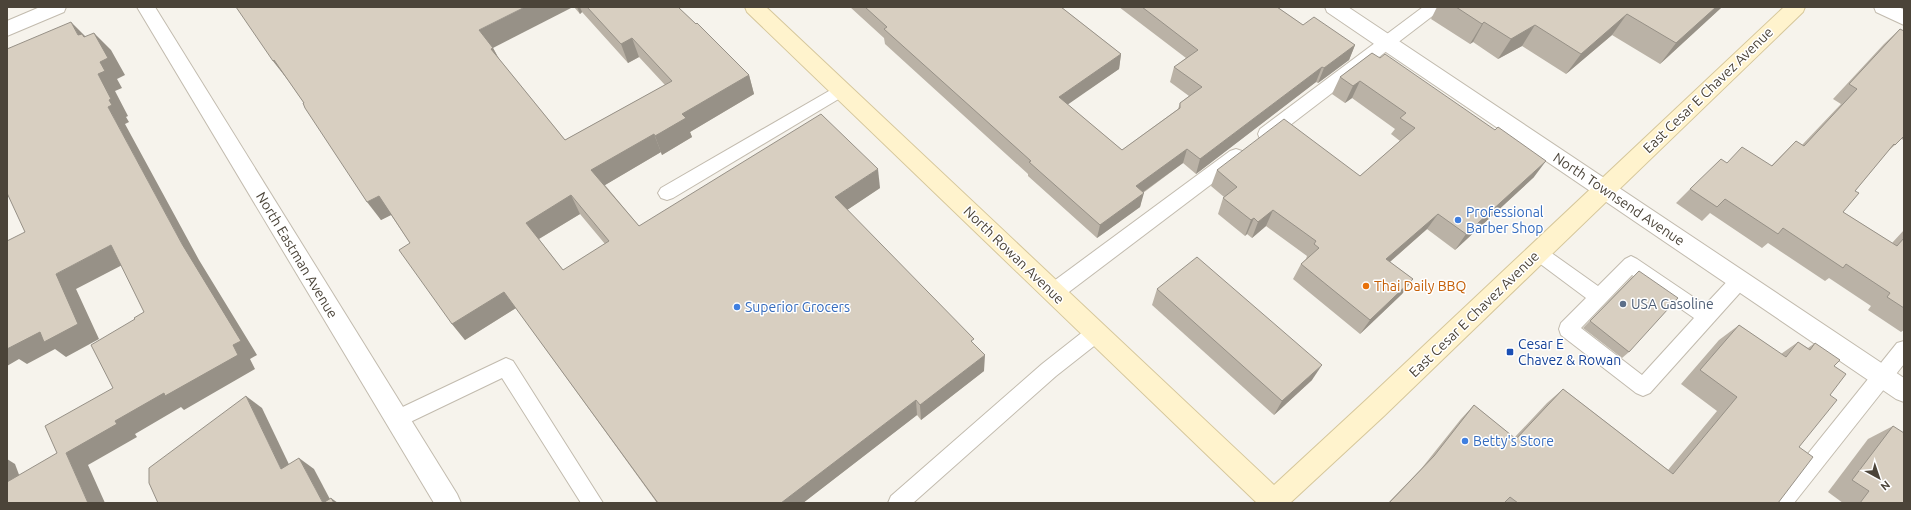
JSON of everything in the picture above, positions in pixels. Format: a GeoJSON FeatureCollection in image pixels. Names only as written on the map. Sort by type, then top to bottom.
{"type":"FeatureCollection","features":[{"type":"Feature","properties":{"kind":"main road","name":"North Rowan Avenue"},"geometry":{"type":"LineString","coordinates":[[754,7],[1274,503]]}},
{"type":"Feature","properties":{"kind":"main road","name":"East Cesar E Chavez Avenue"},"geometry":{"type":"LineString","coordinates":[[1274,503],[1796,7]]}},
{"type":"Feature","properties":{"kind":"street"},"geometry":{"type":"LineString","coordinates":[[7,29],[57,7]]}},
{"type":"Feature","properties":{"kind":"street","name":"North Eastman Avenue"},"geometry":{"type":"LineString","coordinates":[[146,7],[448,503]]}},
{"type":"Feature","properties":{"kind":"street","name":"North Townsend Avenue"},"geometry":{"type":"LineString","coordinates":[[1334,7],[1904,391]]}},
{"type":"Feature","properties":{"kind":"street"},"geometry":{"type":"LineString","coordinates":[[1883,7],[1904,18]]}},
{"type":"Feature","properties":{"kind":"lane"},"geometry":{"type":"LineString","coordinates":[[1054,292],[1434,7]]}},
{"type":"Feature","properties":{"kind":"lane"},"geometry":{"type":"LineString","coordinates":[[667,193],[841,90]]}},
{"type":"Feature","properties":{"kind":"lane"},"geometry":{"type":"LineString","coordinates":[[1537,252],[1599,297]]}},
{"type":"Feature","properties":{"kind":"lane"},"geometry":{"type":"LineString","coordinates":[[1706,316],[1631,264],[1568,329],[1644,387],[1706,316],[1740,280]]}},
{"type":"Feature","properties":{"kind":"lane"},"geometry":{"type":"LineString","coordinates":[[898,503],[1049,370],[1096,333]]}},
{"type":"Feature","properties":{"kind":"lane"},"geometry":{"type":"LineString","coordinates":[[1781,503],[1904,349]]}},
{"type":"Feature","properties":{"kind":"lane"},"geometry":{"type":"LineString","coordinates":[[397,419],[506,367],[593,503]]}},
{"type":"Feature","properties":{"kind":"building"},"geometry":{"type":"Polygon","coordinates":[[[236,7],[525,7],[479,30],[493,48],[491,49],[565,140],[672,81],[632,38],[621,44],[587,7],[678,7],[696,24],[697,23],[749,75],[682,114],[686,118],[655,136],[654,134],[591,170],[639,226],[821,114],[878,169],[835,197],[974,339],[971,341],[985,355],[920,405],[916,400],[781,503],[658,503],[504,292],[452,324],[399,250],[410,243],[379,196],[367,202],[305,108],[304,103],[274,60],[273,61],[236,7]],[[571,195],[526,223],[563,270],[609,241],[571,195]]]}},
{"type":"Feature","properties":{"kind":"building"},"geometry":{"type":"Polygon","coordinates":[[[865,7],[1061,7],[1121,54],[1059,97],[1122,150],[1180,108],[1180,103],[1202,87],[1174,67],[1198,50],[1142,7],[1277,7],[1303,25],[1314,17],[1355,45],[1324,68],[1322,67],[1200,159],[1187,149],[1136,186],[1144,193],[1100,225],[884,29],[887,27],[865,7]]]}},
{"type":"Feature","properties":{"kind":"building"},"geometry":{"type":"Polygon","coordinates":[[[1456,7],[1716,7],[1676,43],[1627,14],[1581,54],[1535,25],[1511,39],[1484,22],[1482,24],[1456,7]]]}},
{"type":"Feature","properties":{"kind":"building"},"geometry":{"type":"Polygon","coordinates":[[[71,22],[78,35],[82,34],[84,37],[94,33],[108,58],[100,62],[105,71],[98,74],[111,99],[109,100],[112,105],[108,107],[182,244],[241,341],[233,345],[238,355],[165,396],[164,393],[115,421],[117,424],[66,453],[88,503],[7,503],[7,482],[57,453],[45,426],[113,388],[91,345],[144,312],[111,245],[56,274],[78,324],[44,342],[40,332],[7,349],[7,241],[25,232],[7,193],[7,49],[71,22]]]}},
{"type":"Feature","properties":{"kind":"building"},"geometry":{"type":"Polygon","coordinates":[[[1900,29],[1904,31],[1904,136],[1895,145],[1894,144],[1855,191],[1859,193],[1843,212],[1897,246],[1904,238],[1904,308],[1887,297],[1890,293],[1846,264],[1843,268],[1783,228],[1778,234],[1725,199],[1717,207],[1690,189],[1721,159],[1727,163],[1742,147],[1772,166],[1796,141],[1804,146],[1857,89],[1849,84],[1900,29]]]}},
{"type":"Feature","properties":{"kind":"building"},"geometry":{"type":"Polygon","coordinates":[[[1372,53],[1380,58],[1385,54],[1495,130],[1498,127],[1546,161],[1466,234],[1438,214],[1386,259],[1413,279],[1370,320],[1301,264],[1319,248],[1314,244],[1316,241],[1273,210],[1258,222],[1254,218],[1251,220],[1223,198],[1237,187],[1217,170],[1284,119],[1360,176],[1415,128],[1400,118],[1406,113],[1360,81],[1353,86],[1340,77],[1372,53]]]}},
{"type":"Feature","properties":{"kind":"building"},"geometry":{"type":"Polygon","coordinates":[[[1197,257],[1322,365],[1282,401],[1157,289],[1197,257]]]}},
{"type":"Feature","properties":{"kind":"building"},"geometry":{"type":"Polygon","coordinates":[[[1639,271],[1678,298],[1629,352],[1590,321],[1639,271]]]}},
{"type":"Feature","properties":{"kind":"building"},"geometry":{"type":"Polygon","coordinates":[[[1739,325],[1786,357],[1798,342],[1810,350],[1815,343],[1840,360],[1834,366],[1846,374],[1830,395],[1837,400],[1799,447],[1813,457],[1778,503],[1518,503],[1510,497],[1504,503],[1389,503],[1434,456],[1474,405],[1516,439],[1563,389],[1673,474],[1737,397],[1700,370],[1739,325]]]}},
{"type":"Feature","properties":{"kind":"building"},"geometry":{"type":"Polygon","coordinates":[[[246,396],[281,469],[299,458],[323,503],[158,503],[149,483],[149,468],[246,396]]]}},
{"type":"Feature","properties":{"kind":"building"},"geometry":{"type":"Polygon","coordinates":[[[1893,426],[1904,433],[1904,503],[1860,503],[1869,491],[1852,480],[1893,426]]]}},
{"type":"Feature","properties":{"kind":"building"},"geometry":{"type":"Polygon","coordinates":[[[331,498],[334,503],[323,503],[331,498]]]}},
{"type":"Feature","properties":{"kind":"place","name":"Professional Barber Shop"},"geometry":{"type":"Point","coordinates":[1458,220]}},
{"type":"Feature","properties":{"kind":"place","name":"Thai Daily BBQ"},"geometry":{"type":"Point","coordinates":[1366,286]}},
{"type":"Feature","properties":{"kind":"place","name":"USA Gasoline"},"geometry":{"type":"Point","coordinates":[1623,304]}},
{"type":"Feature","properties":{"kind":"place","name":"Superior Grocers"},"geometry":{"type":"Point","coordinates":[737,307]}},
{"type":"Feature","properties":{"kind":"place","name":"Cesar E Chavez & Rowan"},"geometry":{"type":"Point","coordinates":[1510,352]}},
{"type":"Feature","properties":{"kind":"place","name":"Betty's Store"},"geometry":{"type":"Point","coordinates":[1465,441]}}]}
